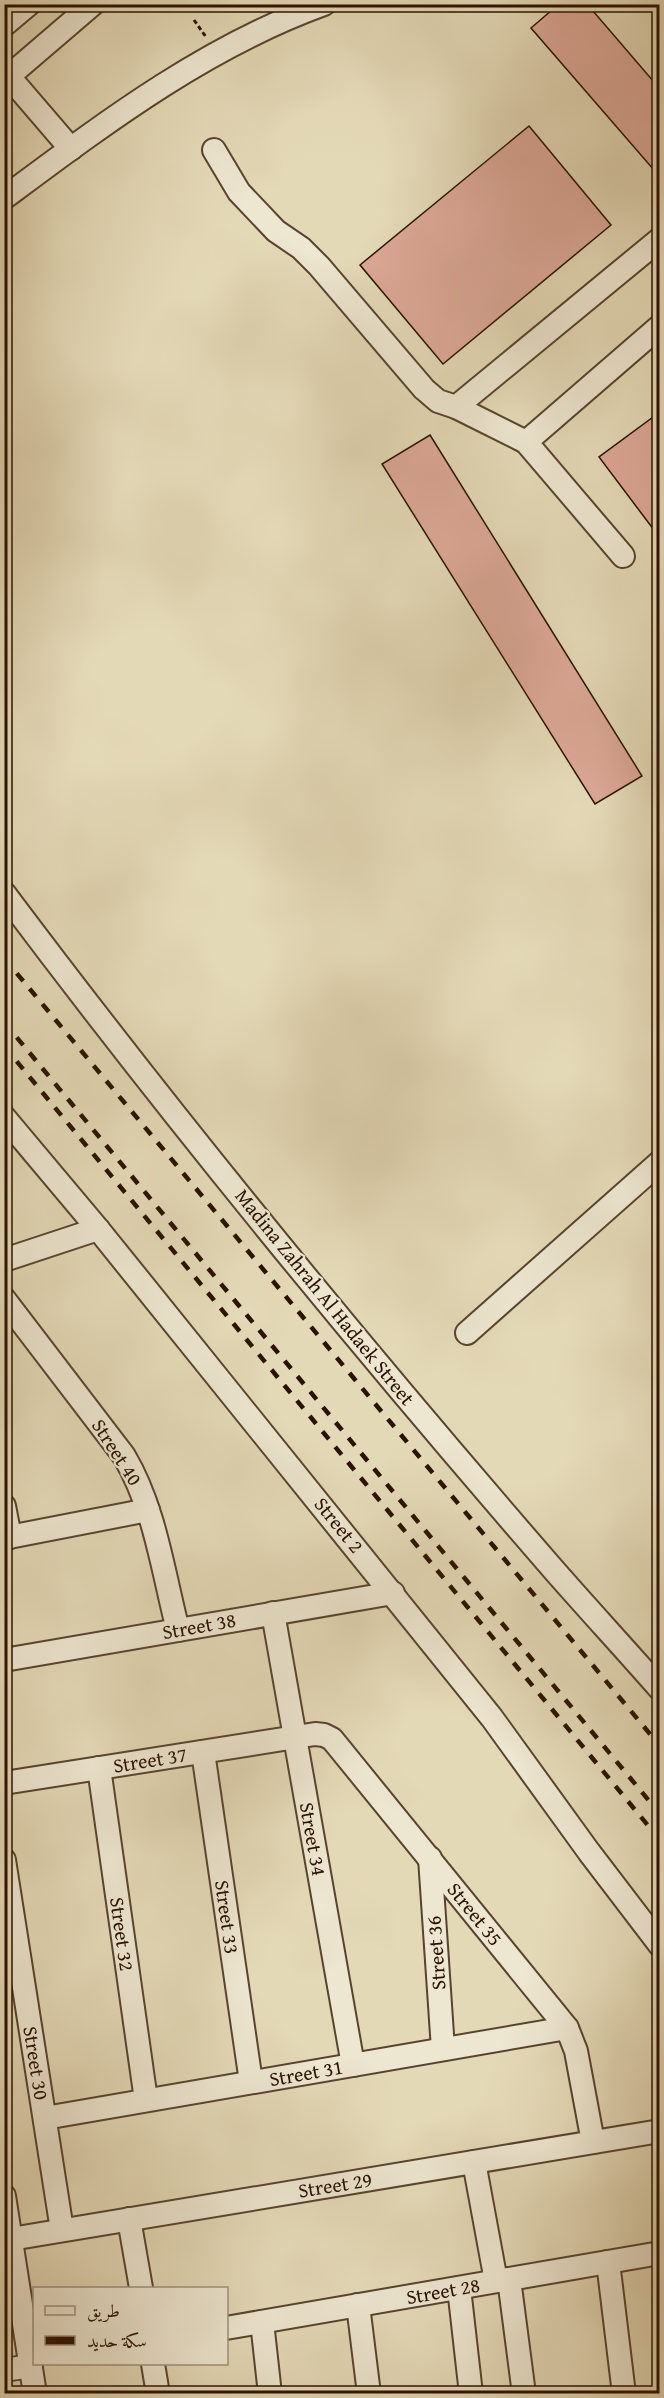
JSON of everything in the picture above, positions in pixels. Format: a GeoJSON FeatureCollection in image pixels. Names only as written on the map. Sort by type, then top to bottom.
{"type":"FeatureCollection","features":[{"type":"Feature","properties":{"kind":"street"},"geometry":{"type":"LineString","coordinates":[[4,25],[29,4]]}},
{"type":"Feature","properties":{"kind":"street"},"geometry":{"type":"LineString","coordinates":[[71,149],[7,74],[93,4]]}},
{"type":"Feature","properties":{"kind":"street"},"geometry":{"type":"LineString","coordinates":[[4,198],[144,96],[212,56],[316,6]]}},
{"type":"Feature","properties":{"kind":"street"},"geometry":{"type":"LineString","coordinates":[[214,150],[239,192],[276,231],[301,248],[319,266],[424,389],[438,401],[456,407],[526,442],[623,556]]}},
{"type":"Feature","properties":{"kind":"street"},"geometry":{"type":"LineString","coordinates":[[456,407],[660,239]]}},
{"type":"Feature","properties":{"kind":"street"},"geometry":{"type":"LineString","coordinates":[[526,442],[660,326]]}},
{"type":"Feature","properties":{"kind":"street","name":"Madina Zahrah Al Hadaek Street"},"geometry":{"type":"LineString","coordinates":[[4,893],[108,1032],[405,1396],[553,1570],[660,1689]]}},
{"type":"Feature","properties":{"kind":"street","name":"Street 2"},"geometry":{"type":"LineString","coordinates":[[6,1120],[98,1229],[393,1593],[492,1718],[660,1945]]}},
{"type":"Feature","properties":{"kind":"street"},"geometry":{"type":"LineString","coordinates":[[467,1333],[660,1162]]}},
{"type":"Feature","properties":{"kind":"street"},"geometry":{"type":"LineString","coordinates":[[4,1260],[98,1229]]}},
{"type":"Feature","properties":{"kind":"street","name":"Street 40"},"geometry":{"type":"LineString","coordinates":[[4,1299],[124,1456],[141,1487],[178,1630]]}},
{"type":"Feature","properties":{"kind":"street"},"geometry":{"type":"LineString","coordinates":[[4,1506],[7,1537],[148,1510]]}},
{"type":"Feature","properties":{"kind":"street","name":"Street 38"},"geometry":{"type":"LineString","coordinates":[[4,1659],[393,1593]]}},
{"type":"Feature","properties":{"kind":"street","name":"Street 34"},"geometry":{"type":"LineString","coordinates":[[273,1613],[353,2065]]}},
{"type":"Feature","properties":{"kind":"street","name":"Street 35"},"geometry":{"type":"LineString","coordinates":[[295,1738],[315,1734],[333,1739],[567,2028],[576,2051],[592,2142]]}},
{"type":"Feature","properties":{"kind":"street","name":"Street 37"},"geometry":{"type":"LineString","coordinates":[[4,1783],[295,1738]]}},
{"type":"Feature","properties":{"kind":"street","name":"Street 33"},"geometry":{"type":"LineString","coordinates":[[203,1752],[251,2082]]}},
{"type":"Feature","properties":{"kind":"street","name":"Street 32"},"geometry":{"type":"LineString","coordinates":[[99,1768],[146,2100]]}},
{"type":"Feature","properties":{"kind":"street","name":"Street 36"},"geometry":{"type":"LineString","coordinates":[[430,1858],[443,2049]]}},
{"type":"Feature","properties":{"kind":"street","name":"Street 30"},"geometry":{"type":"LineString","coordinates":[[4,1860],[62,2230]]}},
{"type":"Feature","properties":{"kind":"street","name":"Street 31"},"geometry":{"type":"LineString","coordinates":[[45,2118],[567,2028]]}},
{"type":"Feature","properties":{"kind":"street","name":"Street 29"},"geometry":{"type":"LineString","coordinates":[[11,2239],[660,2131]]}},
{"type":"Feature","properties":{"kind":"street"},"geometry":{"type":"LineString","coordinates":[[474,2162],[503,2280],[524,2394]]}},
{"type":"Feature","properties":{"kind":"street"},"geometry":{"type":"LineString","coordinates":[[4,2196],[35,2394]]}},
{"type":"Feature","properties":{"kind":"street"},"geometry":{"type":"LineString","coordinates":[[129,2219],[141,2287]]}},
{"type":"Feature","properties":{"kind":"street","name":"Street 28"},"geometry":{"type":"LineString","coordinates":[[228,2328],[660,2253]]}},
{"type":"Feature","properties":{"kind":"street"},"geometry":{"type":"LineString","coordinates":[[608,2262],[624,2394]]}},
{"type":"Feature","properties":{"kind":"street"},"geometry":{"type":"LineString","coordinates":[[459,2288],[471,2394]]}},
{"type":"Feature","properties":{"kind":"street"},"geometry":{"type":"LineString","coordinates":[[358,2305],[369,2394]]}},
{"type":"Feature","properties":{"kind":"street"},"geometry":{"type":"LineString","coordinates":[[262,2322],[270,2394]]}},
{"type":"Feature","properties":{"kind":"street"},"geometry":{"type":"LineString","coordinates":[[153,2365],[158,2394]]}},
{"type":"Feature","properties":{"kind":"street"},"geometry":{"type":"LineString","coordinates":[[4,2370],[31,2366]]}},
{"type":"Feature","properties":{"kind":"building"},"geometry":{"type":"Polygon","coordinates":[[[559,4],[587,4],[660,89],[660,177],[531,28],[559,4]]]}},
{"type":"Feature","properties":{"kind":"building"},"geometry":{"type":"Polygon","coordinates":[[[529,126],[611,225],[443,364],[360,265],[529,126]]]}},
{"type":"Feature","properties":{"kind":"building"},"geometry":{"type":"Polygon","coordinates":[[[660,412],[660,538],[599,457],[660,412]]]}},
{"type":"Feature","properties":{"kind":"building"},"geometry":{"type":"Polygon","coordinates":[[[430,435],[642,776],[595,804],[382,464],[430,435]]]}},
{"type":"Feature","properties":{"kind":"railway"},"geometry":{"type":"LineString","coordinates":[[4,958],[660,1746]]}},
{"type":"Feature","properties":{"kind":"railway"},"geometry":{"type":"LineString","coordinates":[[4,1022],[660,1814]]}},
{"type":"Feature","properties":{"kind":"railway"},"geometry":{"type":"LineString","coordinates":[[4,1046],[660,1840]]}}]}
